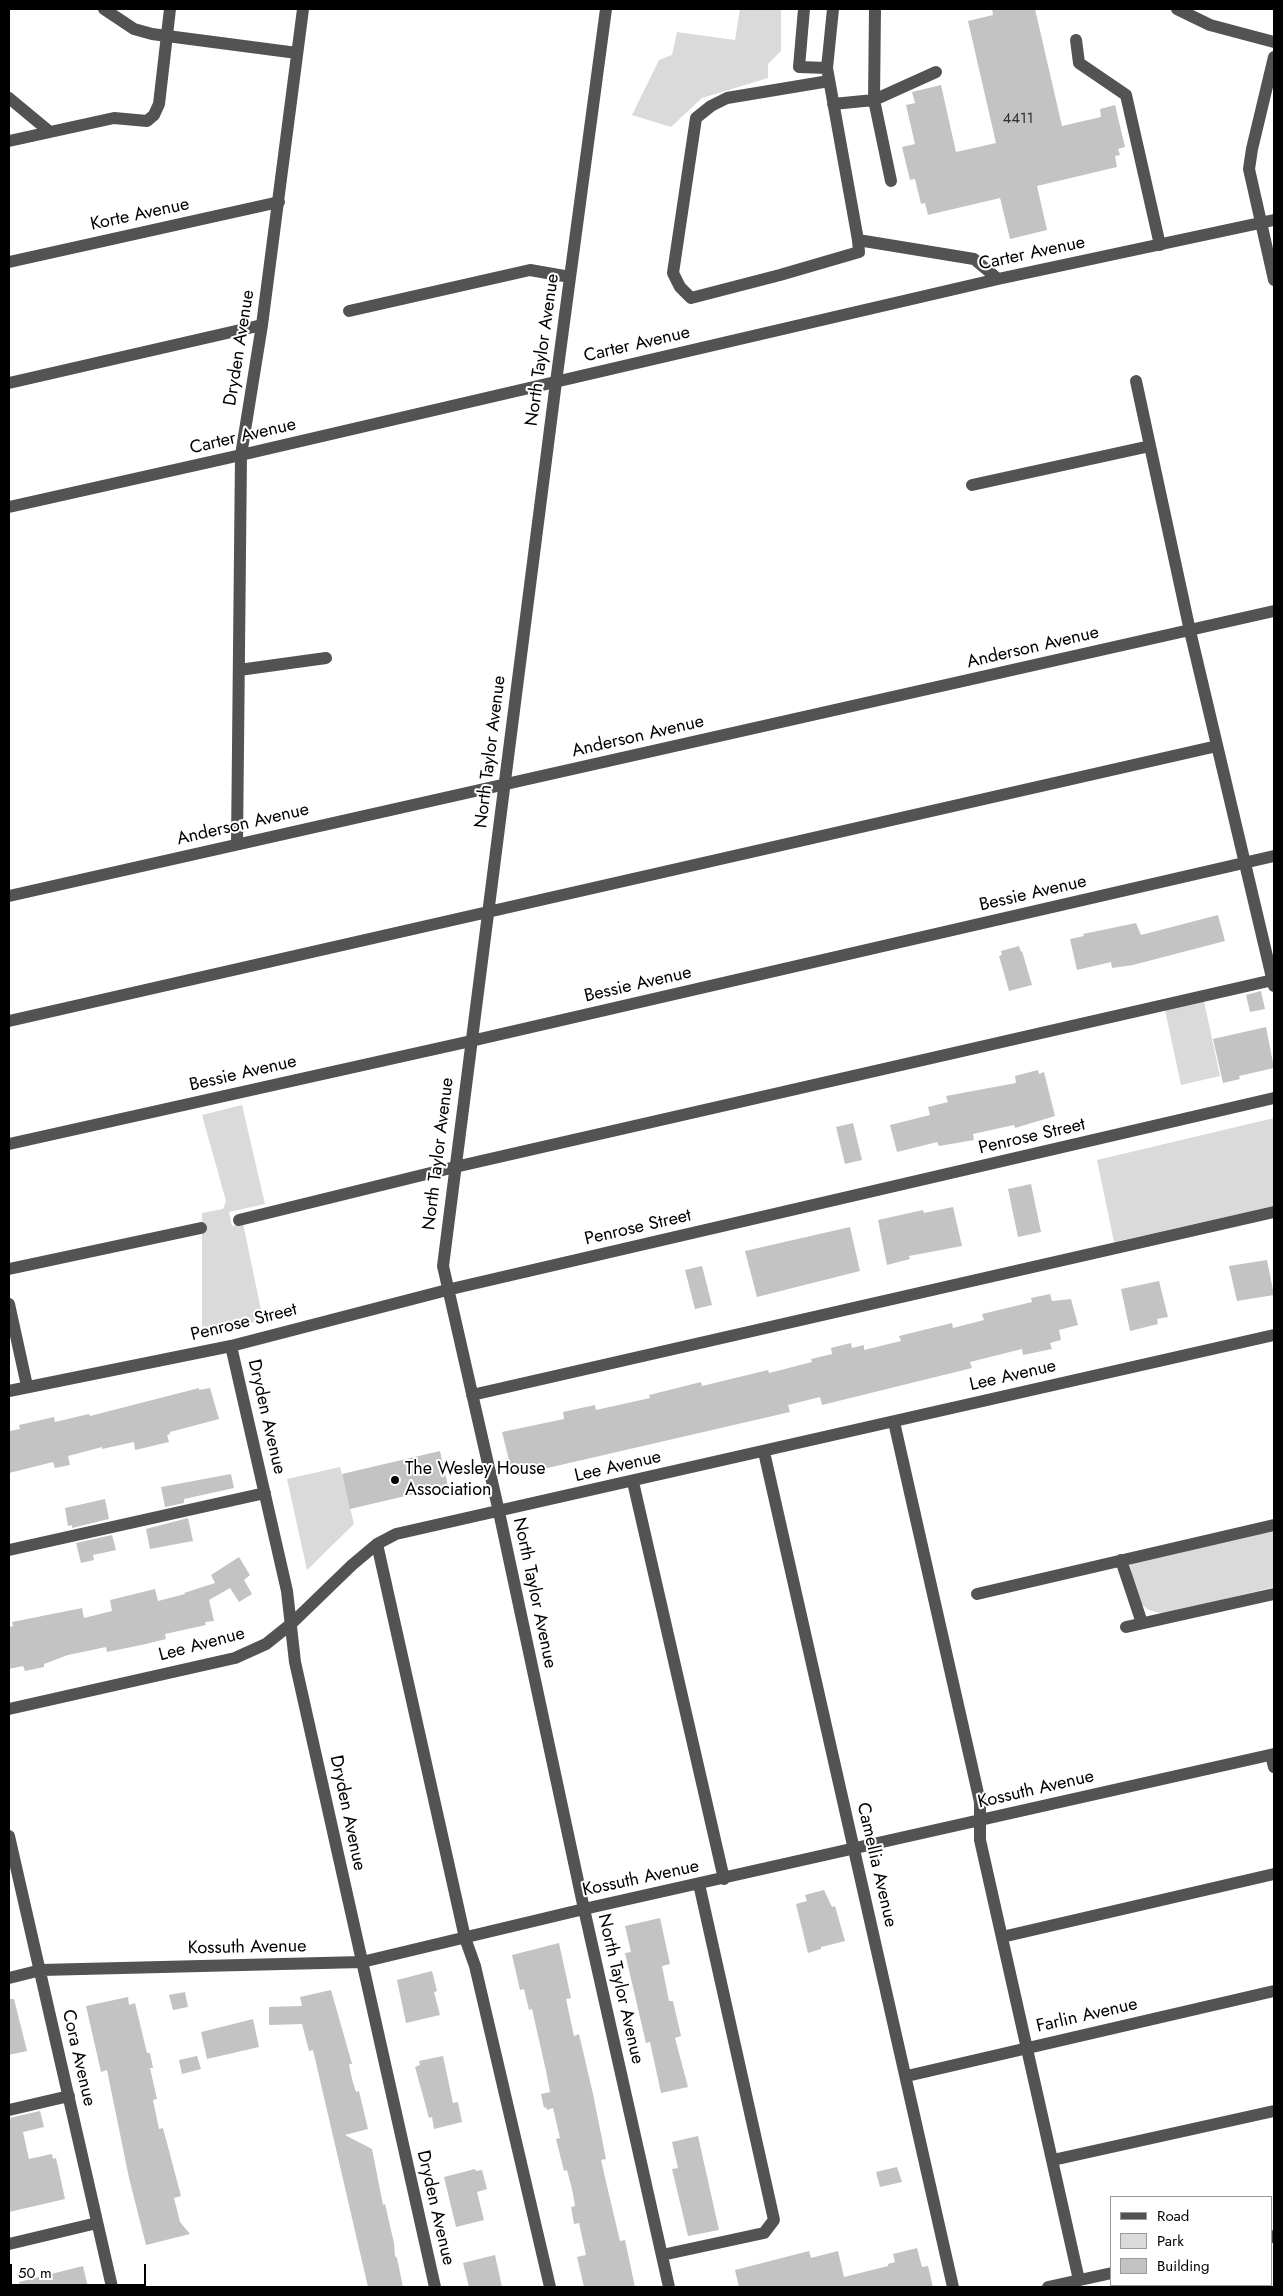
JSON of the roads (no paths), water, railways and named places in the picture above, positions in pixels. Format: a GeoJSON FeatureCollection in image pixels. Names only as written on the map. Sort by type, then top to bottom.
{"type":"FeatureCollection","features":[{"type":"Feature","properties":{"kind":"street"},"geometry":{"type":"LineString","coordinates":[[104,9],[134,29],[166,36],[297,53]]}},
{"type":"Feature","properties":{"kind":"street"},"geometry":{"type":"LineString","coordinates":[[9,141],[114,118],[147,121],[154,115],[159,104],[170,9]]}},
{"type":"Feature","properties":{"kind":"street","name":"Dryden Avenue"},"geometry":{"type":"LineString","coordinates":[[237,844],[241,455],[262,325],[303,9]]}},
{"type":"Feature","properties":{"kind":"street","name":"North Taylor Avenue"},"geometry":{"type":"LineString","coordinates":[[606,9],[454,1167],[443,1266],[447,1291],[499,1512],[584,1910],[669,2287]]}},
{"type":"Feature","properties":{"kind":"street"},"geometry":{"type":"LineString","coordinates":[[804,9],[799,67],[827,68]]}},
{"type":"Feature","properties":{"kind":"street"},"geometry":{"type":"LineString","coordinates":[[829,81],[727,98],[711,106],[696,118],[673,274],[680,287],[691,298],[859,252],[827,68],[833,9]]}},
{"type":"Feature","properties":{"kind":"street"},"geometry":{"type":"LineString","coordinates":[[875,9],[874,100],[891,181]]}},
{"type":"Feature","properties":{"kind":"street"},"geometry":{"type":"LineString","coordinates":[[1177,9],[1210,25],[1274,42]]}},
{"type":"Feature","properties":{"kind":"street"},"geometry":{"type":"LineString","coordinates":[[1076,40],[1079,63],[1126,95],[1160,245]]}},
{"type":"Feature","properties":{"kind":"street"},"geometry":{"type":"LineString","coordinates":[[1274,57],[1250,157],[1251,180],[1274,280]]}},
{"type":"Feature","properties":{"kind":"street"},"geometry":{"type":"LineString","coordinates":[[833,104],[874,100],[936,72]]}},
{"type":"Feature","properties":{"kind":"street"},"geometry":{"type":"LineString","coordinates":[[9,98],[50,132]]}},
{"type":"Feature","properties":{"kind":"street","name":"Korte Avenue"},"geometry":{"type":"LineString","coordinates":[[9,262],[279,202]]}},
{"type":"Feature","properties":{"kind":"street","name":"Carter Avenue"},"geometry":{"type":"LineString","coordinates":[[9,507],[998,279],[1274,220]]}},
{"type":"Feature","properties":{"kind":"street"},"geometry":{"type":"LineString","coordinates":[[858,240],[974,258],[998,279]]}},
{"type":"Feature","properties":{"kind":"street"},"geometry":{"type":"LineString","coordinates":[[349,311],[530,270],[570,277]]}},
{"type":"Feature","properties":{"kind":"street"},"geometry":{"type":"LineString","coordinates":[[9,383],[262,325]]}},
{"type":"Feature","properties":{"kind":"street"},"geometry":{"type":"LineString","coordinates":[[238,1220],[454,1167],[1274,983],[1190,631],[1136,381]]}},
{"type":"Feature","properties":{"kind":"street"},"geometry":{"type":"LineString","coordinates":[[972,485],[1150,446]]}},
{"type":"Feature","properties":{"kind":"street","name":"Anderson Avenue"},"geometry":{"type":"LineString","coordinates":[[9,896],[1274,611]]}},
{"type":"Feature","properties":{"kind":"street"},"geometry":{"type":"LineString","coordinates":[[239,670],[326,658]]}},
{"type":"Feature","properties":{"kind":"street"},"geometry":{"type":"LineString","coordinates":[[9,1021],[1217,746]]}},
{"type":"Feature","properties":{"kind":"street","name":"Bessie Avenue"},"geometry":{"type":"LineString","coordinates":[[9,1144],[471,1041],[1274,856]]}},
{"type":"Feature","properties":{"kind":"street","name":"Penrose Street"},"geometry":{"type":"LineString","coordinates":[[9,1391],[232,1346],[447,1291],[1274,1098]]}},
{"type":"Feature","properties":{"kind":"street"},"geometry":{"type":"LineString","coordinates":[[472,1395],[1274,1212]]}},
{"type":"Feature","properties":{"kind":"street"},"geometry":{"type":"LineString","coordinates":[[9,1269],[201,1228]]}},
{"type":"Feature","properties":{"kind":"street"},"geometry":{"type":"LineString","coordinates":[[9,1304],[27,1386]]}},
{"type":"Feature","properties":{"kind":"street","name":"Lee Avenue"},"geometry":{"type":"LineString","coordinates":[[9,1710],[235,1658],[266,1644],[290,1624],[352,1565],[378,1544],[396,1534],[633,1482],[1274,1335]]}},
{"type":"Feature","properties":{"kind":"street","name":"Dryden Avenue"},"geometry":{"type":"LineString","coordinates":[[232,1346],[287,1591],[295,1662],[435,2287]]}},
{"type":"Feature","properties":{"kind":"street"},"geometry":{"type":"LineString","coordinates":[[894,1422],[980,1802],[980,1840],[1080,2280]]}},
{"type":"Feature","properties":{"kind":"street","name":"Camellia Avenue"},"geometry":{"type":"LineString","coordinates":[[764,1452],[907,2076],[953,2287]]}},
{"type":"Feature","properties":{"kind":"street"},"geometry":{"type":"LineString","coordinates":[[633,1482],[724,1879]]}},
{"type":"Feature","properties":{"kind":"street"},"geometry":{"type":"LineString","coordinates":[[9,1550],[265,1493]]}},
{"type":"Feature","properties":{"kind":"street"},"geometry":{"type":"LineString","coordinates":[[978,1594],[1274,1525]]}},
{"type":"Feature","properties":{"kind":"street"},"geometry":{"type":"LineString","coordinates":[[378,1544],[465,1938],[475,1966],[550,2287]]}},
{"type":"Feature","properties":{"kind":"street"},"geometry":{"type":"LineString","coordinates":[[1121,1560],[1142,1623]]}},
{"type":"Feature","properties":{"kind":"street"},"geometry":{"type":"LineString","coordinates":[[1126,1627],[1274,1594]]}},
{"type":"Feature","properties":{"kind":"street","name":"Kossuth Avenue"},"geometry":{"type":"LineString","coordinates":[[9,1978],[41,1970],[362,1962],[699,1884],[1273,1759]]}},
{"type":"Feature","properties":{"kind":"street","name":"Cora Avenue"},"geometry":{"type":"LineString","coordinates":[[9,1842],[41,1970],[112,2287]]}},
{"type":"Feature","properties":{"kind":"street"},"geometry":{"type":"LineString","coordinates":[[1002,1937],[1274,1874]]}},
{"type":"Feature","properties":{"kind":"street"},"geometry":{"type":"LineString","coordinates":[[662,2255],[764,2232],[774,2220],[699,1884]]}},
{"type":"Feature","properties":{"kind":"street","name":"Farlin Avenue"},"geometry":{"type":"LineString","coordinates":[[907,2076],[1274,1991]]}},
{"type":"Feature","properties":{"kind":"street"},"geometry":{"type":"LineString","coordinates":[[9,2110],[69,2096]]}},
{"type":"Feature","properties":{"kind":"street"},"geometry":{"type":"LineString","coordinates":[[1053,2160],[1274,2112]]}},
{"type":"Feature","properties":{"kind":"street"},"geometry":{"type":"LineString","coordinates":[[9,2244],[97,2223]]}},
{"type":"Feature","properties":{"kind":"street"},"geometry":{"type":"LineString","coordinates":[[1048,2287],[1110,2273]]}},
{"type":"Feature","properties":{"kind":"place","name":"The Wesley House Association"},"geometry":{"type":"Point","coordinates":[395,1480]}}]}
